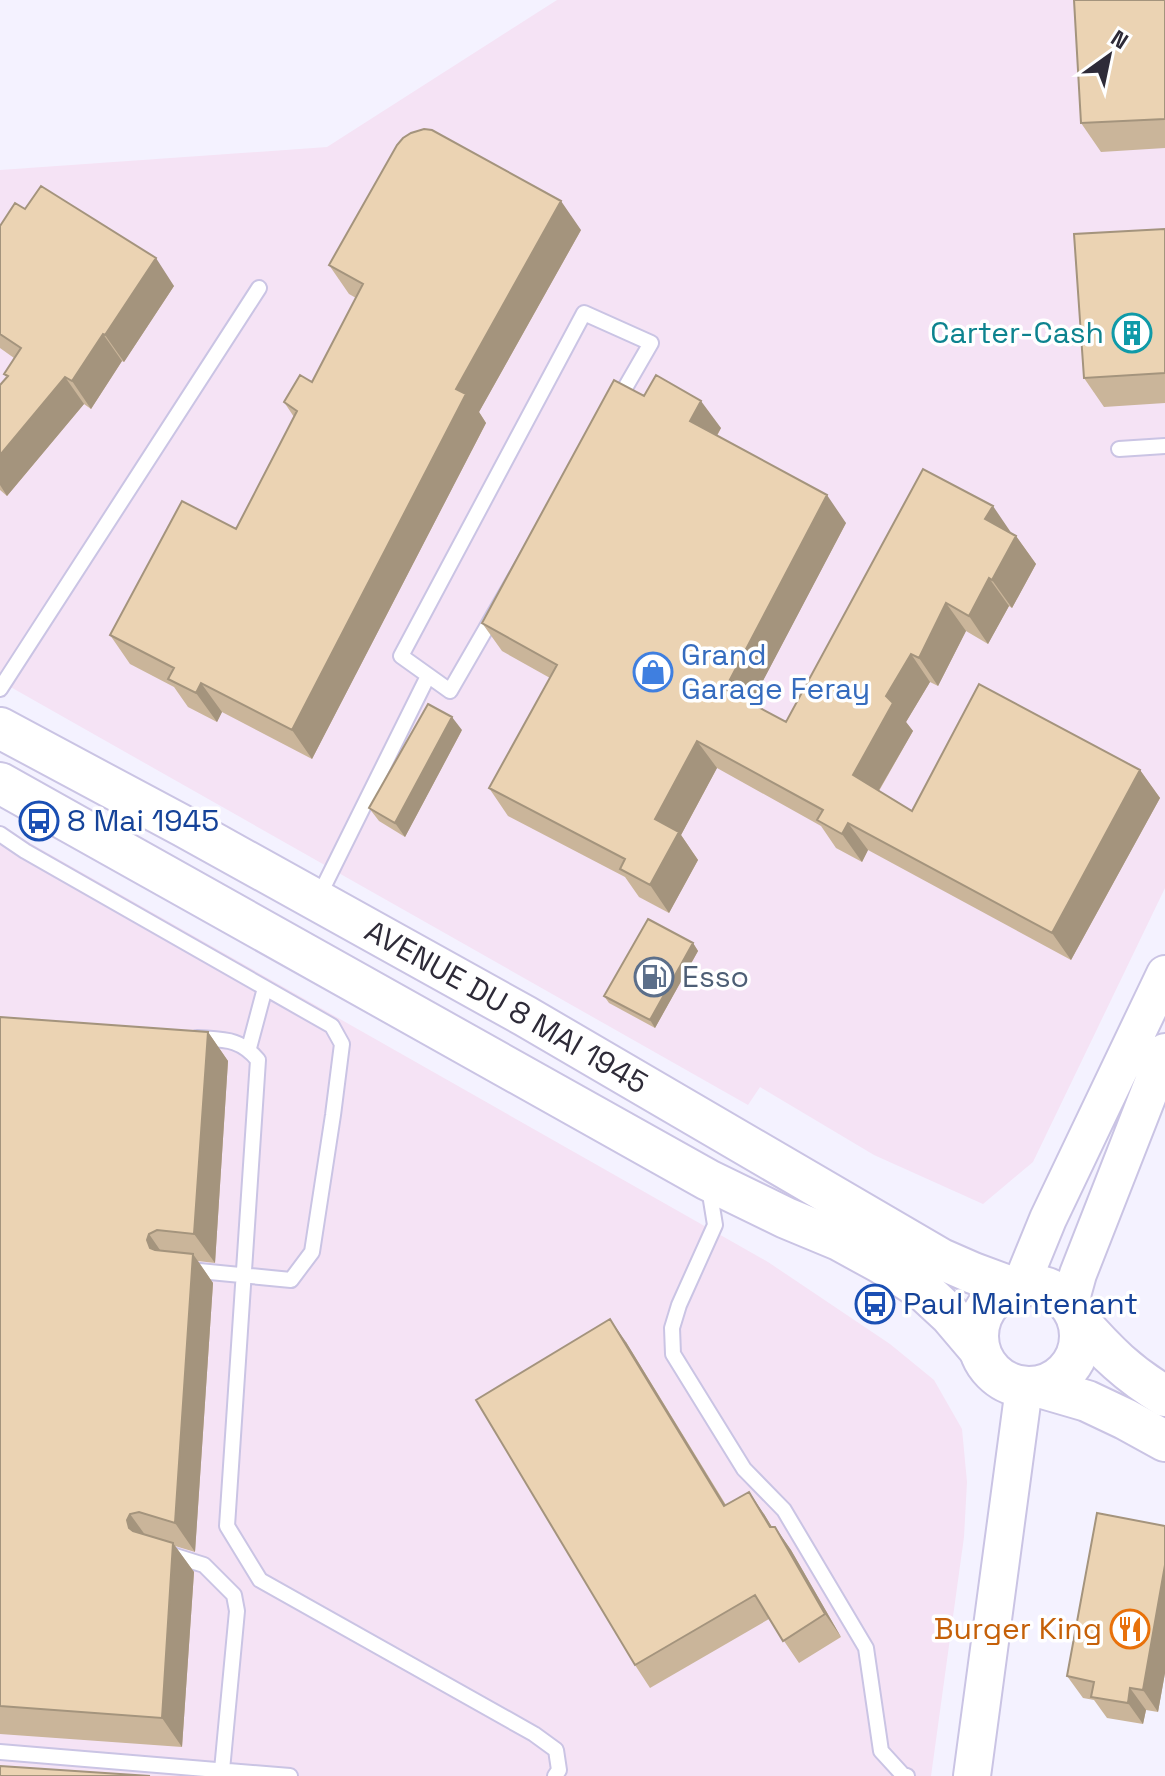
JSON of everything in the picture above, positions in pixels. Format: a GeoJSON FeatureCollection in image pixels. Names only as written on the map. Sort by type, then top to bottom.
{"type":"FeatureCollection","features":[{"type":"Feature","properties":{"kind":"main road","name":"AVENUE DU 8 MAI 1945"},"geometry":{"type":"LineString","coordinates":[[0,728],[525,1016],[941,1259],[1016,1286],[1035,1285],[1050,1289],[1062,1297],[1106,1353],[1165,1396]]}},
{"type":"Feature","properties":{"kind":"main road","name":"AVENUE DU 8 MAI 1945"},"geometry":{"type":"LineString","coordinates":[[0,783],[708,1180],[839,1240],[881,1263],[923,1290],[950,1315],[978,1348],[995,1375],[1009,1384],[1087,1401],[1165,1441]]}},
{"type":"Feature","properties":{"kind":"main road"},"geometry":{"type":"LineString","coordinates":[[316,901],[314,912],[318,926],[337,950],[424,1002],[598,1119]]}},
{"type":"Feature","properties":{"kind":"main road"},"geometry":{"type":"LineString","coordinates":[[978,1348],[977,1333],[987,1305],[998,1294],[1016,1286]]}},
{"type":"Feature","properties":{"kind":"main road"},"geometry":{"type":"LineString","coordinates":[[1032,1387],[1053,1382],[1073,1362],[1079,1349],[1080,1334],[1075,1314]]}},
{"type":"Feature","properties":{"kind":"street"},"geometry":{"type":"LineString","coordinates":[[1016,1286],[1165,974]]}},
{"type":"Feature","properties":{"kind":"street"},"geometry":{"type":"LineString","coordinates":[[1075,1314],[1073,1292],[1078,1274],[1165,1052]]}},
{"type":"Feature","properties":{"kind":"street"},"geometry":{"type":"LineString","coordinates":[[972,1776],[1032,1387]]}},
{"type":"Feature","properties":{"kind":"lane"},"geometry":{"type":"LineString","coordinates":[[0,689],[259,288]]}},
{"type":"Feature","properties":{"kind":"lane"},"geometry":{"type":"LineString","coordinates":[[584,313],[651,343],[450,691],[428,676],[401,656],[584,313]]}},
{"type":"Feature","properties":{"kind":"lane"},"geometry":{"type":"LineString","coordinates":[[1119,449],[1165,446]]}},
{"type":"Feature","properties":{"kind":"lane"},"geometry":{"type":"LineString","coordinates":[[316,901],[428,676]]}},
{"type":"Feature","properties":{"kind":"lane"},"geometry":{"type":"LineString","coordinates":[[0,834],[332,1026],[342,1044],[312,1252],[291,1280],[177,1269]]}},
{"type":"Feature","properties":{"kind":"lane"},"geometry":{"type":"LineString","coordinates":[[249,1048],[265,988]]}},
{"type":"Feature","properties":{"kind":"lane"},"geometry":{"type":"LineString","coordinates":[[183,1037],[229,1041],[249,1048],[258,1060],[227,1526],[260,1580],[534,1734],[556,1750],[559,1770],[555,1776]]}},
{"type":"Feature","properties":{"kind":"lane"},"geometry":{"type":"LineString","coordinates":[[708,1180],[715,1225],[679,1305],[672,1328],[673,1354],[744,1469],[784,1510],[866,1648],[881,1751],[907,1776]]}},
{"type":"Feature","properties":{"kind":"lane"},"geometry":{"type":"LineString","coordinates":[[157,1551],[204,1565],[234,1595],[237,1611],[222,1770]]}},
{"type":"Feature","properties":{"kind":"lane"},"geometry":{"type":"LineString","coordinates":[[0,1752],[290,1776]]}},
{"type":"Feature","properties":{"kind":"shaded area"},"geometry":{"type":"Polygon","coordinates":[[[557,0],[1165,0],[1165,888],[1033,1162],[983,1204],[874,1155],[760,1087],[748,1105],[0,681],[0,170],[327,147],[557,0]]]}},
{"type":"Feature","properties":{"kind":"shaded area"},"geometry":{"type":"Polygon","coordinates":[[[0,826],[768,1262],[890,1344],[934,1380],[962,1429],[967,1482],[964,1537],[931,1776],[0,1776],[0,826]]]}},
{"type":"Feature","properties":{"kind":"building"},"geometry":{"type":"Polygon","coordinates":[[[1074,0],[1165,0],[1165,119],[1081,123],[1074,0]]]}},
{"type":"Feature","properties":{"kind":"building"},"geometry":{"type":"Polygon","coordinates":[[[432,130],[561,201],[456,389],[466,394],[292,730],[201,683],[196,693],[168,679],[174,668],[110,635],[182,501],[236,529],[297,411],[284,402],[300,375],[312,382],[363,284],[329,265],[397,145],[411,133],[432,130]]]}},
{"type":"Feature","properties":{"kind":"building"},"geometry":{"type":"Polygon","coordinates":[[[41,186],[156,258],[72,381],[65,377],[0,455],[0,385],[8,376],[4,374],[21,348],[0,334],[0,226],[15,203],[25,209],[41,186]]]}},
{"type":"Feature","properties":{"kind":"building","name":"Carter-Cash"},"geometry":{"type":"Polygon","coordinates":[[[1165,229],[1165,373],[1084,378],[1074,234],[1165,229]]]}},
{"type":"Feature","properties":{"kind":"building"},"geometry":{"type":"Polygon","coordinates":[[[656,375],[701,401],[690,421],[827,495],[725,689],[786,722],[923,469],[993,506],[985,519],[1016,536],[969,616],[946,603],[919,658],[911,654],[886,696],[893,703],[853,775],[912,811],[979,684],[1140,770],[1052,933],[848,823],[842,834],[817,820],[823,810],[697,741],[655,819],[679,832],[650,885],[620,869],[625,859],[489,788],[557,665],[482,623],[614,380],[644,396],[656,375]]]}},
{"type":"Feature","properties":{"kind":"building"},"geometry":{"type":"Polygon","coordinates":[[[428,704],[452,717],[395,823],[369,808],[428,704]]]}},
{"type":"Feature","properties":{"kind":"building","name":"Esso"},"geometry":{"type":"Polygon","coordinates":[[[648,919],[693,943],[650,1020],[604,996],[648,919]]]}},
{"type":"Feature","properties":{"kind":"building"},"geometry":{"type":"Polygon","coordinates":[[[0,1017],[208,1032],[194,1234],[157,1230],[149,1234],[147,1240],[150,1248],[155,1250],[193,1254],[175,1523],[139,1512],[130,1514],[127,1520],[133,1531],[173,1543],[162,1718],[0,1706],[0,1017]]]}},
{"type":"Feature","properties":{"kind":"building"},"geometry":{"type":"Polygon","coordinates":[[[610,1319],[724,1506],[749,1492],[770,1527],[775,1527],[825,1614],[783,1641],[755,1595],[635,1665],[476,1400],[610,1319]]]}},
{"type":"Feature","properties":{"kind":"building","name":"Burger King"},"geometry":{"type":"Polygon","coordinates":[[[1097,1513],[1165,1526],[1165,1565],[1143,1690],[1130,1688],[1128,1703],[1091,1697],[1094,1682],[1067,1676],[1097,1513]]]}},
{"type":"Feature","properties":{"kind":"building"},"geometry":{"type":"Polygon","coordinates":[[[0,1766],[150,1776],[0,1776],[0,1766]]]}},
{"type":"Feature","properties":{"kind":"place","name":"Carter-Cash"},"geometry":{"type":"Point","coordinates":[1132,333]}},
{"type":"Feature","properties":{"kind":"place","name":"Grand Garage Feray"},"geometry":{"type":"Point","coordinates":[653,672]}},
{"type":"Feature","properties":{"kind":"place","name":"8 Mai 1945"},"geometry":{"type":"Point","coordinates":[39,821]}},
{"type":"Feature","properties":{"kind":"place","name":"Esso"},"geometry":{"type":"Point","coordinates":[654,977]}},
{"type":"Feature","properties":{"kind":"place","name":"Paul Maintenant"},"geometry":{"type":"Point","coordinates":[875,1304]}},
{"type":"Feature","properties":{"kind":"place","name":"Burger King"},"geometry":{"type":"Point","coordinates":[1130,1629]}}]}
